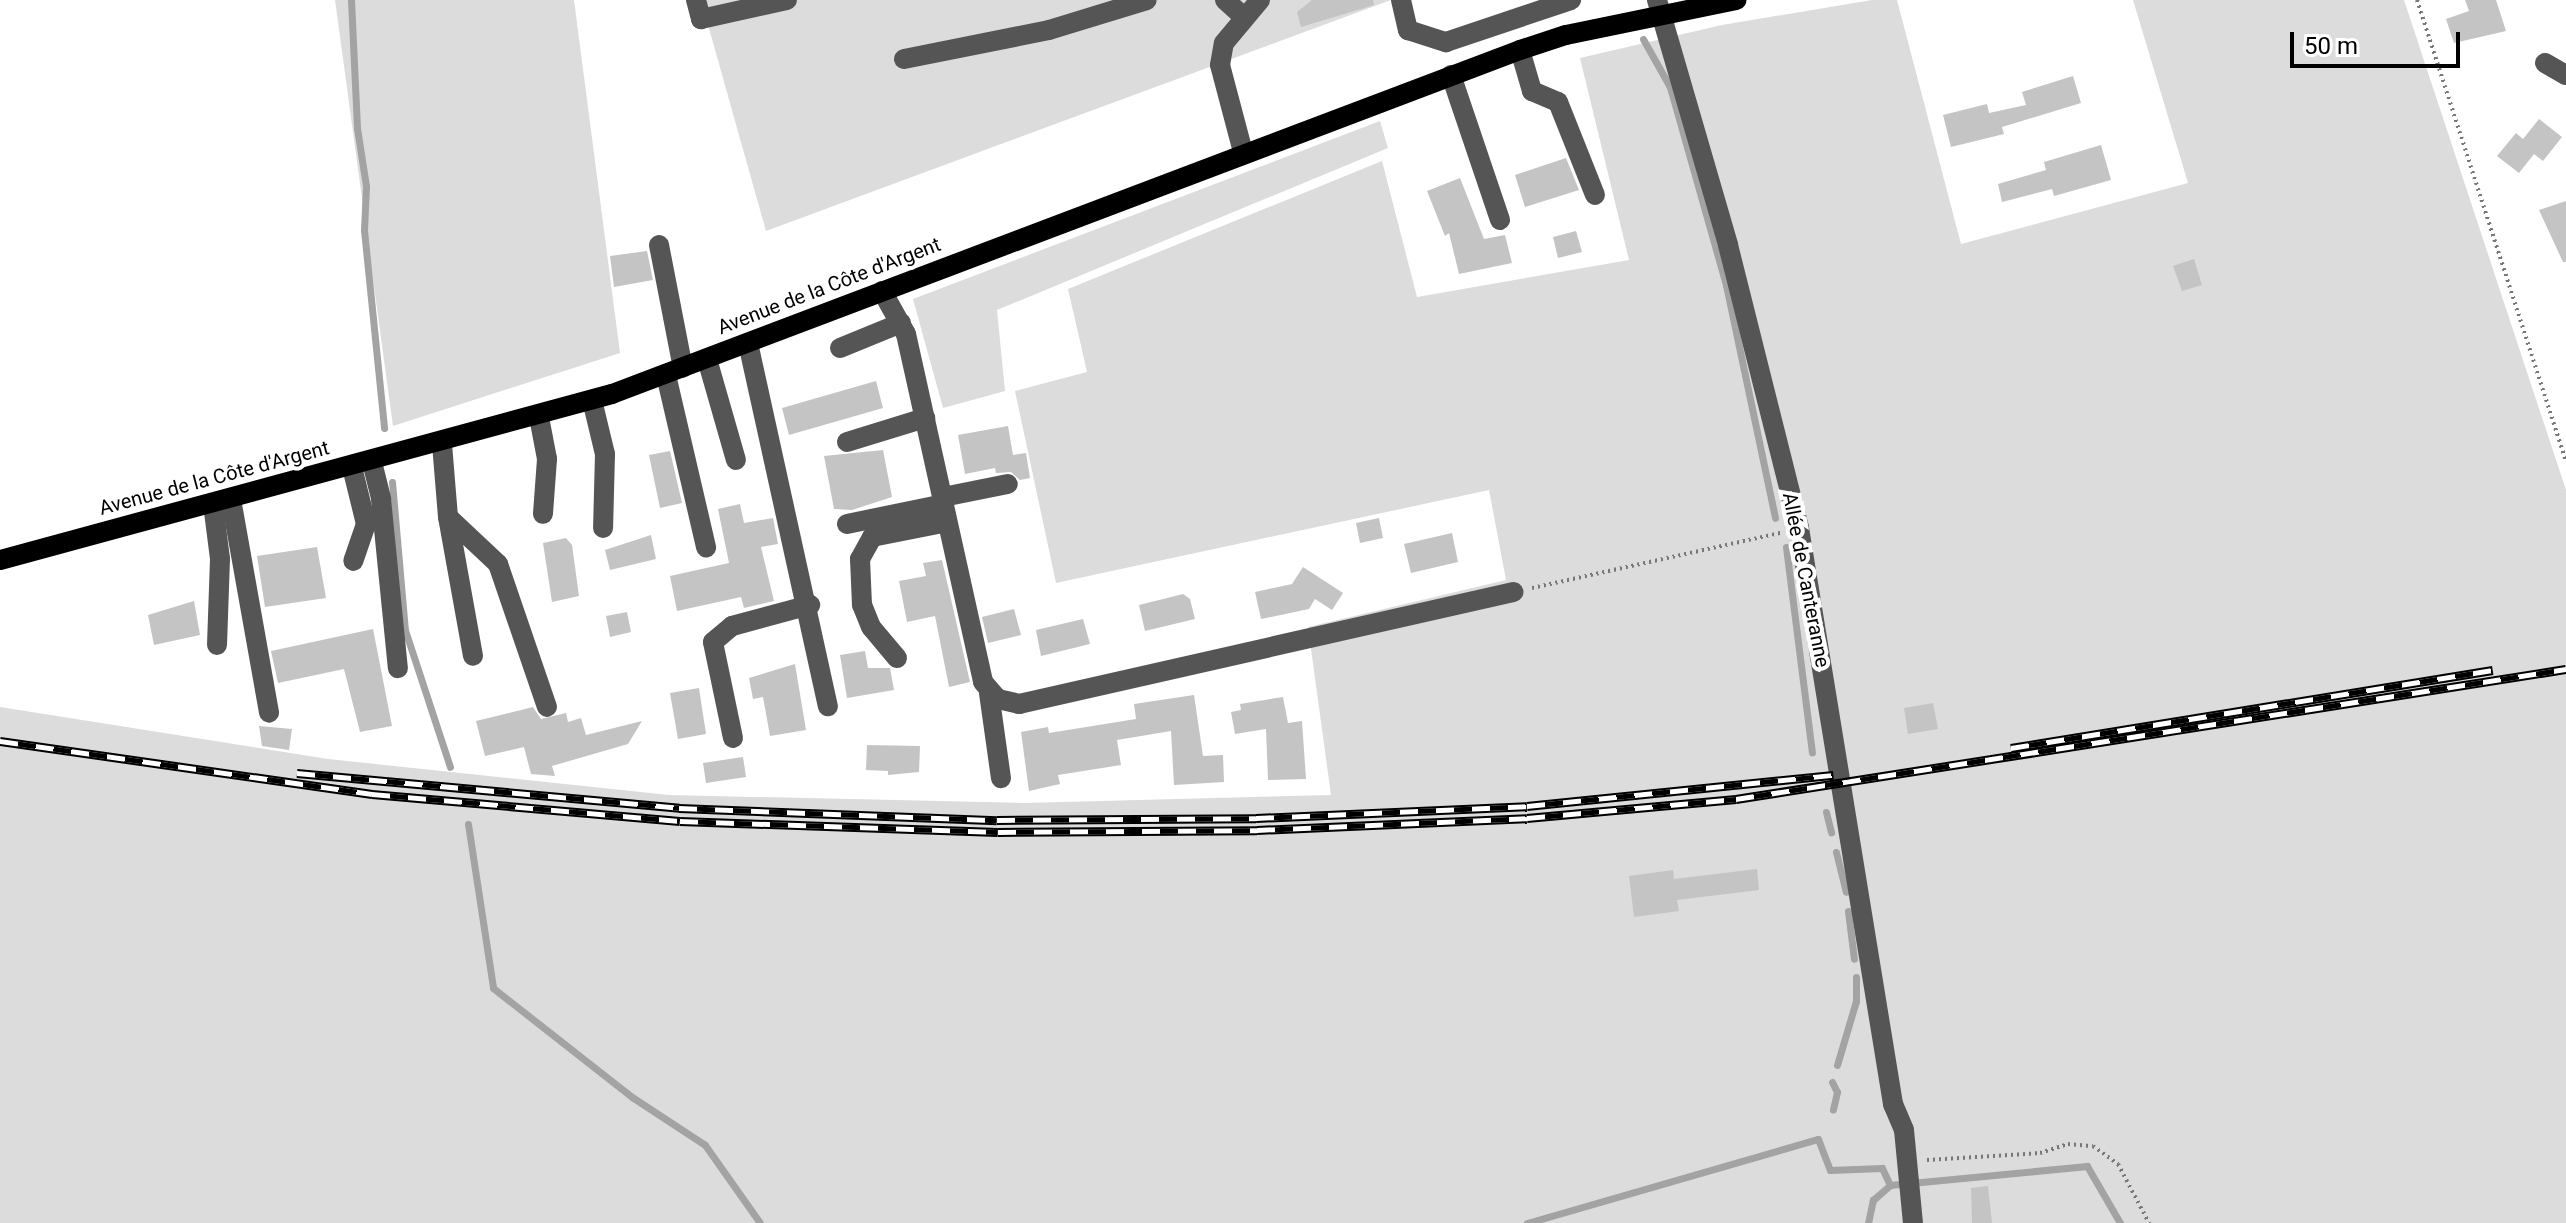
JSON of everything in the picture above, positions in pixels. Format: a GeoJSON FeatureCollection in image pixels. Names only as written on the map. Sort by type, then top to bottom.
{"type":"FeatureCollection","features":[{"type":"Feature","properties":{"kind":"main road","name":"Avenue de la Côte d'Argent"},"geometry":{"type":"LineString","coordinates":[[0,560],[442,444],[592,400],[674,372],[1243,152],[1520,50],[1659,7],[1736,0]]}},
{"type":"Feature","properties":{"kind":"street"},"geometry":{"type":"LineString","coordinates":[[696,0],[701,19],[787,0]]}},
{"type":"Feature","properties":{"kind":"street"},"geometry":{"type":"LineString","coordinates":[[904,59],[1049,30],[1147,0]]}},
{"type":"Feature","properties":{"kind":"street"},"geometry":{"type":"LineString","coordinates":[[1225,0],[1244,17]]}},
{"type":"Feature","properties":{"kind":"street"},"geometry":{"type":"LineString","coordinates":[[1243,152],[1220,65],[1224,43],[1260,0]]}},
{"type":"Feature","properties":{"kind":"street"},"geometry":{"type":"LineString","coordinates":[[1401,0],[1408,30],[1446,42],[1571,0]]}},
{"type":"Feature","properties":{"kind":"street","name":"Allée de Canteranne"},"geometry":{"type":"LineString","coordinates":[[1659,7],[1728,245],[1799,528],[1893,1104],[1909,1164],[1913,1223]]}},
{"type":"Feature","properties":{"kind":"street"},"geometry":{"type":"LineString","coordinates":[[1446,42],[1500,220]]}},
{"type":"Feature","properties":{"kind":"street"},"geometry":{"type":"LineString","coordinates":[[1520,50],[1532,91],[1558,102],[1595,195]]}},
{"type":"Feature","properties":{"kind":"street"},"geometry":{"type":"LineString","coordinates":[[2545,63],[2566,75]]}},
{"type":"Feature","properties":{"kind":"street"},"geometry":{"type":"LineString","coordinates":[[659,245],[674,372],[706,547]]}},
{"type":"Feature","properties":{"kind":"street"},"geometry":{"type":"LineString","coordinates":[[882,291],[887,308],[901,323],[925,418],[989,693],[1001,778]]}},
{"type":"Feature","properties":{"kind":"street"},"geometry":{"type":"LineString","coordinates":[[840,348],[901,323]]}},
{"type":"Feature","properties":{"kind":"street"},"geometry":{"type":"LineString","coordinates":[[748,343],[810,605],[828,706]]}},
{"type":"Feature","properties":{"kind":"street"},"geometry":{"type":"LineString","coordinates":[[707,359],[736,460]]}},
{"type":"Feature","properties":{"kind":"street"},"geometry":{"type":"LineString","coordinates":[[592,400],[605,454],[603,528]]}},
{"type":"Feature","properties":{"kind":"street"},"geometry":{"type":"LineString","coordinates":[[539,417],[547,459],[543,514]]}},
{"type":"Feature","properties":{"kind":"street"},"geometry":{"type":"LineString","coordinates":[[847,442],[925,418]]}},
{"type":"Feature","properties":{"kind":"street"},"geometry":{"type":"LineString","coordinates":[[442,444],[448,517],[473,656]]}},
{"type":"Feature","properties":{"kind":"street"},"geometry":{"type":"LineString","coordinates":[[353,561],[366,524],[362,465]]}},
{"type":"Feature","properties":{"kind":"street"},"geometry":{"type":"LineString","coordinates":[[362,465],[381,499],[398,668]]}},
{"type":"Feature","properties":{"kind":"street"},"geometry":{"type":"LineString","coordinates":[[897,658],[871,627],[862,605],[860,559],[872,537],[1008,484]]}},
{"type":"Feature","properties":{"kind":"street"},"geometry":{"type":"LineString","coordinates":[[217,645],[222,501]]}},
{"type":"Feature","properties":{"kind":"street"},"geometry":{"type":"LineString","coordinates":[[222,501],[269,713]]}},
{"type":"Feature","properties":{"kind":"street"},"geometry":{"type":"LineString","coordinates":[[847,524],[945,508]]}},
{"type":"Feature","properties":{"kind":"street"},"geometry":{"type":"LineString","coordinates":[[448,517],[498,564],[547,707]]}},
{"type":"Feature","properties":{"kind":"street"},"geometry":{"type":"LineString","coordinates":[[989,693],[1019,704],[1513,592]]}},
{"type":"Feature","properties":{"kind":"street"},"geometry":{"type":"LineString","coordinates":[[733,738],[713,642],[753,618],[810,605]]}},
{"type":"Feature","properties":{"kind":"path"},"geometry":{"type":"LineString","coordinates":[[2417,0],[2566,460]]}},
{"type":"Feature","properties":{"kind":"path"},"geometry":{"type":"LineString","coordinates":[[1513,592],[1799,528]]}},
{"type":"Feature","properties":{"kind":"path"},"geometry":{"type":"LineString","coordinates":[[1909,1164],[2093,1146],[2118,1164],[2149,1223]]}},
{"type":"Feature","properties":{"kind":"shaded area"},"geometry":{"type":"Polygon","coordinates":[[[335,0],[574,0],[620,353],[393,426],[335,0]]]}},
{"type":"Feature","properties":{"kind":"shaded area"},"geometry":{"type":"Polygon","coordinates":[[[701,0],[1391,0],[766,231],[701,0]]]}},
{"type":"Feature","properties":{"kind":"shaded area"},"geometry":{"type":"Polygon","coordinates":[[[1872,0],[1897,0],[1961,244],[2188,183],[2133,0],[2404,0],[2566,490],[2566,1223],[0,1223],[0,707],[328,759],[669,795],[1025,803],[1331,795],[1308,627],[1506,580],[1489,490],[1056,583],[1015,391],[1087,372],[1068,289],[1382,161],[1417,297],[1629,260],[1580,58],[1722,25],[1872,0]]]}},
{"type":"Feature","properties":{"kind":"shaded area"},"geometry":{"type":"Polygon","coordinates":[[[1380,121],[1388,148],[997,310],[1005,391],[943,408],[913,299],[1380,121]]]}},
{"type":"Feature","properties":{"kind":"building"},"geometry":{"type":"Polygon","coordinates":[[[1312,0],[1373,0],[1374,5],[1301,27],[1297,12],[1312,0]]]}},
{"type":"Feature","properties":{"kind":"building"},"geometry":{"type":"Polygon","coordinates":[[[2465,0],[2496,0],[2506,31],[2454,43],[2446,19],[2469,11],[2465,0]]]}},
{"type":"Feature","properties":{"kind":"building"},"geometry":{"type":"Polygon","coordinates":[[[2073,76],[2081,103],[2002,127],[2004,134],[1951,147],[1943,115],[1987,104],[1989,113],[2026,105],[2022,92],[2073,76]]]}},
{"type":"Feature","properties":{"kind":"building"},"geometry":{"type":"Polygon","coordinates":[[[2539,119],[2562,137],[2543,161],[2534,154],[2519,173],[2497,156],[2516,133],[2523,139],[2539,119]]]}},
{"type":"Feature","properties":{"kind":"building"},"geometry":{"type":"Polygon","coordinates":[[[2101,145],[2111,180],[2054,196],[2052,189],[2002,202],[1998,184],[2046,170],[2044,162],[2101,145]]]}},
{"type":"Feature","properties":{"kind":"building"},"geometry":{"type":"Polygon","coordinates":[[[1566,158],[1579,190],[1525,207],[1515,175],[1566,158]]]}},
{"type":"Feature","properties":{"kind":"building"},"geometry":{"type":"Polygon","coordinates":[[[1460,178],[1484,239],[1505,235],[1512,263],[1459,274],[1449,233],[1445,236],[1427,191],[1460,178]]]}},
{"type":"Feature","properties":{"kind":"building"},"geometry":{"type":"Polygon","coordinates":[[[2566,201],[2566,262],[2563,262],[2539,210],[2566,201]]]}},
{"type":"Feature","properties":{"kind":"building"},"geometry":{"type":"Polygon","coordinates":[[[1576,231],[1582,252],[1558,258],[1553,237],[1576,231]]]}},
{"type":"Feature","properties":{"kind":"building"},"geometry":{"type":"Polygon","coordinates":[[[647,251],[653,280],[614,287],[610,256],[647,251]]]}},
{"type":"Feature","properties":{"kind":"building"},"geometry":{"type":"Polygon","coordinates":[[[2194,259],[2202,285],[2182,291],[2173,266],[2194,259]]]}},
{"type":"Feature","properties":{"kind":"building"},"geometry":{"type":"Polygon","coordinates":[[[876,381],[883,408],[789,435],[782,408],[876,381]]]}},
{"type":"Feature","properties":{"kind":"building"},"geometry":{"type":"Polygon","coordinates":[[[1008,426],[1013,455],[1026,453],[1030,478],[1020,480],[1011,472],[996,473],[995,468],[965,474],[958,435],[1008,426]]]}},
{"type":"Feature","properties":{"kind":"building"},"geometry":{"type":"Polygon","coordinates":[[[883,450],[892,497],[852,510],[834,509],[824,456],[883,450]]]}},
{"type":"Feature","properties":{"kind":"building"},"geometry":{"type":"Polygon","coordinates":[[[670,451],[682,503],[660,508],[649,455],[670,451]]]}},
{"type":"Feature","properties":{"kind":"building"},"geometry":{"type":"Polygon","coordinates":[[[740,504],[744,523],[773,518],[778,544],[761,547],[774,601],[744,608],[741,597],[677,611],[670,576],[729,563],[718,509],[740,504]]]}},
{"type":"Feature","properties":{"kind":"building"},"geometry":{"type":"Polygon","coordinates":[[[1379,518],[1383,538],[1360,543],[1356,523],[1379,518]]]}},
{"type":"Feature","properties":{"kind":"building"},"geometry":{"type":"Polygon","coordinates":[[[1452,533],[1458,562],[1411,573],[1404,544],[1452,533]]]}},
{"type":"Feature","properties":{"kind":"building"},"geometry":{"type":"Polygon","coordinates":[[[651,535],[656,559],[610,570],[605,550],[651,535]]]}},
{"type":"Feature","properties":{"kind":"building"},"geometry":{"type":"Polygon","coordinates":[[[566,538],[572,545],[579,596],[552,602],[543,543],[566,538]]]}},
{"type":"Feature","properties":{"kind":"building"},"geometry":{"type":"Polygon","coordinates":[[[317,547],[326,598],[265,607],[257,556],[317,547]]]}},
{"type":"Feature","properties":{"kind":"building"},"geometry":{"type":"Polygon","coordinates":[[[942,560],[970,682],[949,687],[935,616],[907,622],[899,581],[926,576],[923,563],[942,560]]]}},
{"type":"Feature","properties":{"kind":"building"},"geometry":{"type":"Polygon","coordinates":[[[1303,567],[1343,593],[1332,610],[1315,599],[1309,609],[1261,619],[1255,592],[1292,584],[1303,567]]]}},
{"type":"Feature","properties":{"kind":"building"},"geometry":{"type":"Polygon","coordinates":[[[1183,594],[1190,599],[1195,619],[1145,631],[1139,605],[1183,594]]]}},
{"type":"Feature","properties":{"kind":"building"},"geometry":{"type":"Polygon","coordinates":[[[194,601],[200,635],[154,645],[148,615],[194,601]]]}},
{"type":"Feature","properties":{"kind":"building"},"geometry":{"type":"Polygon","coordinates":[[[1014,609],[1021,635],[988,643],[982,617],[1014,609]]]}},
{"type":"Feature","properties":{"kind":"building"},"geometry":{"type":"Polygon","coordinates":[[[627,612],[631,632],[610,637],[606,616],[627,612]]]}},
{"type":"Feature","properties":{"kind":"building"},"geometry":{"type":"Polygon","coordinates":[[[1083,619],[1090,644],[1041,656],[1036,630],[1083,619]]]}},
{"type":"Feature","properties":{"kind":"building"},"geometry":{"type":"Polygon","coordinates":[[[373,629],[392,726],[360,732],[344,669],[278,683],[271,651],[373,629]]]}},
{"type":"Feature","properties":{"kind":"building"},"geometry":{"type":"Polygon","coordinates":[[[865,651],[868,668],[890,668],[894,690],[847,698],[840,655],[865,651]]]}},
{"type":"Feature","properties":{"kind":"building"},"geometry":{"type":"Polygon","coordinates":[[[795,664],[806,730],[770,736],[763,697],[753,699],[749,678],[795,664]]]}},
{"type":"Feature","properties":{"kind":"building"},"geometry":{"type":"Polygon","coordinates":[[[699,688],[706,734],[678,739],[670,693],[699,688]]]}},
{"type":"Feature","properties":{"kind":"building"},"geometry":{"type":"Polygon","coordinates":[[[1194,695],[1203,756],[1223,755],[1224,782],[1174,785],[1171,731],[1117,740],[1121,765],[1058,775],[1060,784],[1029,791],[1021,732],[1048,727],[1049,733],[1136,719],[1134,704],[1194,695]]]}},
{"type":"Feature","properties":{"kind":"building"},"geometry":{"type":"Polygon","coordinates":[[[1283,697],[1288,723],[1302,721],[1306,779],[1268,780],[1266,729],[1235,734],[1231,712],[1241,710],[1240,704],[1283,697]]]}},
{"type":"Feature","properties":{"kind":"building"},"geometry":{"type":"Polygon","coordinates":[[[1933,703],[1938,729],[1908,734],[1904,708],[1933,703]]]}},
{"type":"Feature","properties":{"kind":"building"},"geometry":{"type":"Polygon","coordinates":[[[533,707],[541,719],[566,713],[568,722],[581,718],[586,735],[642,721],[628,744],[552,766],[555,776],[531,774],[524,747],[485,756],[476,721],[533,707]]]}},
{"type":"Feature","properties":{"kind":"building"},"geometry":{"type":"Polygon","coordinates":[[[259,726],[292,729],[289,750],[262,746],[259,726]]]}},
{"type":"Feature","properties":{"kind":"building"},"geometry":{"type":"Polygon","coordinates":[[[867,745],[920,746],[919,772],[888,775],[888,771],[866,770],[867,745]]]}},
{"type":"Feature","properties":{"kind":"building"},"geometry":{"type":"Polygon","coordinates":[[[743,757],[746,777],[706,783],[703,763],[743,757]]]}},
{"type":"Feature","properties":{"kind":"building"},"geometry":{"type":"Polygon","coordinates":[[[1757,869],[1759,890],[1677,900],[1679,911],[1634,917],[1629,876],[1673,870],[1674,879],[1757,869]]]}},
{"type":"Feature","properties":{"kind":"building"},"geometry":{"type":"Polygon","coordinates":[[[1988,1186],[1992,1223],[1972,1223],[1971,1188],[1988,1186]]]}},
{"type":"Feature","properties":{"kind":"waterway"},"geometry":{"type":"LineString","coordinates":[[351,0],[357,128],[366,186],[364,230],[384,428]]}},
{"type":"Feature","properties":{"kind":"waterway"},"geometry":{"type":"LineString","coordinates":[[1643,39],[1670,87],[1726,285],[1775,518]]}},
{"type":"Feature","properties":{"kind":"waterway"},"geometry":{"type":"LineString","coordinates":[[392,482],[405,630],[450,767]]}},
{"type":"Feature","properties":{"kind":"waterway"},"geometry":{"type":"LineString","coordinates":[[1786,547],[1812,752]]}},
{"type":"Feature","properties":{"kind":"waterway"},"geometry":{"type":"LineString","coordinates":[[1826,812],[1831,832]]}},
{"type":"Feature","properties":{"kind":"waterway"},"geometry":{"type":"LineString","coordinates":[[468,824],[493,988],[632,1097],[705,1145],[760,1223]]}},
{"type":"Feature","properties":{"kind":"waterway"},"geometry":{"type":"LineString","coordinates":[[1836,852],[1846,892]]}},
{"type":"Feature","properties":{"kind":"waterway"},"geometry":{"type":"LineString","coordinates":[[1848,911],[1854,959]]}},
{"type":"Feature","properties":{"kind":"waterway"},"geometry":{"type":"LineString","coordinates":[[1837,1065],[1856,1001],[1856,977]]}},
{"type":"Feature","properties":{"kind":"waterway"},"geometry":{"type":"LineString","coordinates":[[1832,1082],[1837,1092],[1833,1110]]}},
{"type":"Feature","properties":{"kind":"waterway"},"geometry":{"type":"LineString","coordinates":[[1527,1223],[1818,1139],[1830,1170],[1882,1168],[1890,1185]]}},
{"type":"Feature","properties":{"kind":"waterway"},"geometry":{"type":"LineString","coordinates":[[1868,1223],[1873,1200],[1890,1185],[2087,1166],[2120,1223]]}},
{"type":"Feature","properties":{"kind":"railway"},"geometry":{"type":"LineString","coordinates":[[0,741],[372,794],[680,821],[998,832],[1257,830],[1527,818],[1736,799],[2566,669]]}},
{"type":"Feature","properties":{"kind":"railway"},"geometry":{"type":"LineString","coordinates":[[2011,748],[2493,670]]}},
{"type":"Feature","properties":{"kind":"railway"},"geometry":{"type":"LineString","coordinates":[[297,773],[679,808],[997,820],[1256,818],[1527,806],[1833,775]]}}]}
